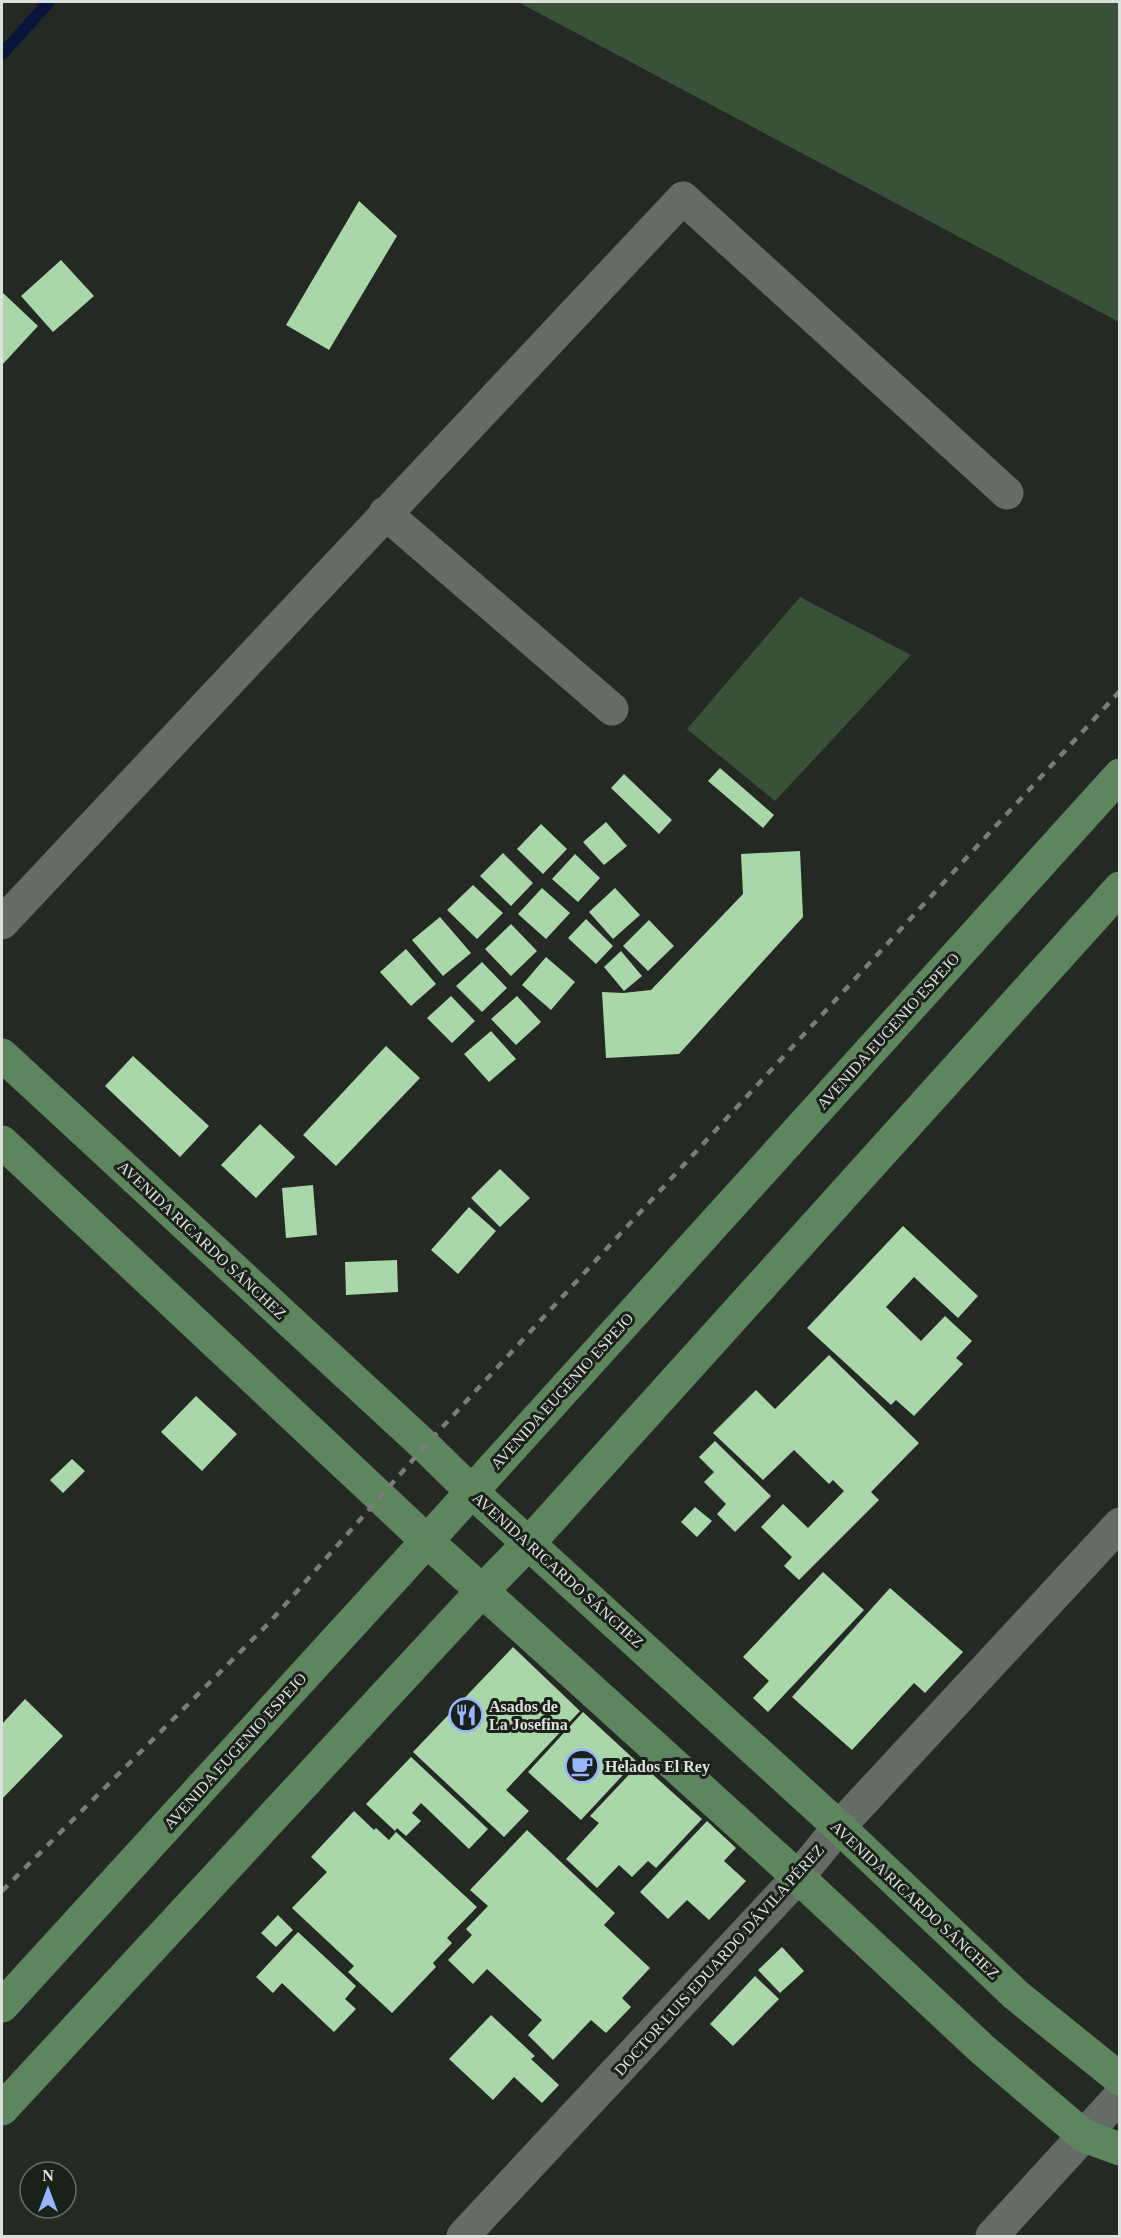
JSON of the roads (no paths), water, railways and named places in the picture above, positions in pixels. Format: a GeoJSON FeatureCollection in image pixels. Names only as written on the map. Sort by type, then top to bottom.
{"type":"FeatureCollection","features":[{"type":"Feature","properties":{"kind":"main road","name":"AVENIDA EUGENIO ESPEJO"},"geometry":{"type":"LineString","coordinates":[[2,2006],[427,1541],[1119,775]]}},
{"type":"Feature","properties":{"kind":"main road"},"geometry":{"type":"LineString","coordinates":[[2,2109],[483,1590],[530,1543],[1119,888]]}},
{"type":"Feature","properties":{"kind":"main road","name":"AVENIDA RICARDO SÁNCHEZ"},"geometry":{"type":"LineString","coordinates":[[2,1055],[417,1438],[471,1491],[839,1827],[1016,1995],[1119,2079]]}},
{"type":"Feature","properties":{"kind":"main road"},"geometry":{"type":"LineString","coordinates":[[2,1142],[427,1541],[798,1877],[982,2049],[1084,2136],[1119,2149]]}},
{"type":"Feature","properties":{"kind":"street"},"geometry":{"type":"LineString","coordinates":[[2,922],[683,198],[1007,493]]}},
{"type":"Feature","properties":{"kind":"street"},"geometry":{"type":"LineString","coordinates":[[386,513],[612,709]]}},
{"type":"Feature","properties":{"kind":"street","name":"DOCTOR LUIS EDUARDO DÁVILA PÉREZ"},"geometry":{"type":"LineString","coordinates":[[463,2236],[798,1877],[839,1827],[1119,1524]]}},
{"type":"Feature","properties":{"kind":"street"},"geometry":{"type":"LineString","coordinates":[[992,2236],[1119,2096]]}},
{"type":"Feature","properties":{"kind":"waterway"},"geometry":{"type":"LineString","coordinates":[[2,54],[49,2]]}},
{"type":"Feature","properties":{"kind":"railway"},"geometry":{"type":"LineString","coordinates":[[2,1891],[269,1623],[425,1446],[1120,691]]}},
{"type":"Feature","properties":{"kind":"place","name":"Asados de La Josefina"},"geometry":{"type":"Point","coordinates":[466,1715]}},
{"type":"Feature","properties":{"kind":"place","name":"Helados El Rey"},"geometry":{"type":"Point","coordinates":[582,1766]}}]}
